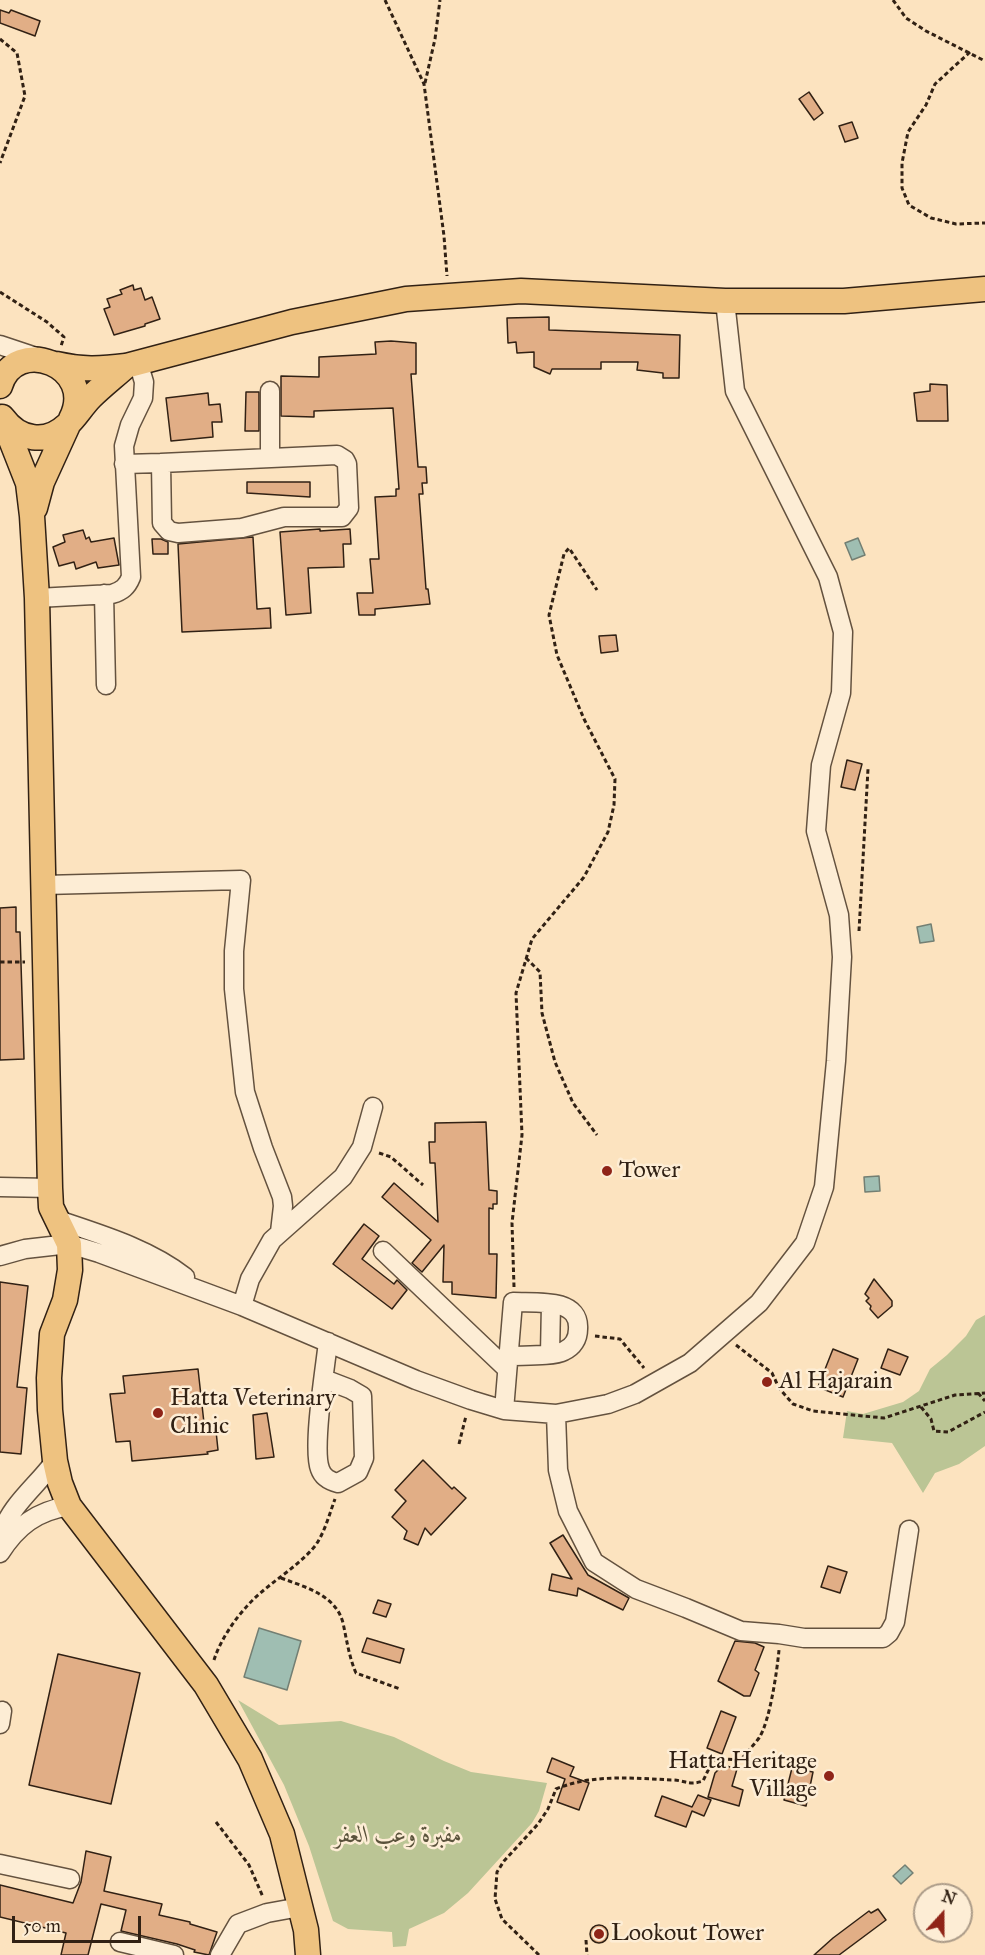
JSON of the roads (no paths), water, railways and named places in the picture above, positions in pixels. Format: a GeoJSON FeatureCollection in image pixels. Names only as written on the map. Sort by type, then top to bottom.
{"type":"FeatureCollection","features":[{"type":"Feature","properties":{"kind":"main road"},"geometry":{"type":"LineString","coordinates":[[0,386],[9,371],[19,363],[31,359],[78,369],[99,369],[132,364],[292,322],[406,299],[521,291],[725,301],[844,301],[985,289]]}},
{"type":"Feature","properties":{"kind":"main road"},"geometry":{"type":"LineString","coordinates":[[32,516],[42,482],[75,412],[77,398],[74,385],[67,373],[50,362]]}},
{"type":"Feature","properties":{"kind":"main road"},"geometry":{"type":"LineString","coordinates":[[1,415],[10,427],[21,435],[46,438],[58,433],[91,397],[132,364]]}},
{"type":"Feature","properties":{"kind":"main road"},"geometry":{"type":"LineString","coordinates":[[1,415],[28,483],[37,598],[50,1188],[51,1207],[55,1219],[69,1244],[70,1270],[65,1300],[52,1334],[50,1350],[50,1410],[55,1461],[69,1506],[206,1685],[250,1759],[282,1834],[306,1930],[309,1955]]}},
{"type":"Feature","properties":{"kind":"street"},"geometry":{"type":"LineString","coordinates":[[0,1256],[25,1249],[69,1244],[143,1268],[172,1282],[242,1306],[416,1380],[471,1400],[504,1410],[556,1414],[608,1404],[635,1394],[690,1363],[759,1304],[805,1243],[824,1187],[836,1061],[842,957],[839,915],[816,831],[820,765],[841,693],[843,632],[828,577],[735,391],[725,301]]}},
{"type":"Feature","properties":{"kind":"street"},"geometry":{"type":"LineString","coordinates":[[0,345],[50,362]]}},
{"type":"Feature","properties":{"kind":"street"},"geometry":{"type":"LineString","coordinates":[[37,598],[104,594],[121,591],[128,585],[131,577],[124,464],[126,435],[143,398],[144,382],[132,364]]}},
{"type":"Feature","properties":{"kind":"street"},"geometry":{"type":"LineString","coordinates":[[270,391],[270,458]]}},
{"type":"Feature","properties":{"kind":"street"},"geometry":{"type":"LineString","coordinates":[[124,464],[341,456],[347,464],[349,508],[342,517],[285,517],[234,529],[173,533],[162,523],[160,463]]}},
{"type":"Feature","properties":{"kind":"street"},"geometry":{"type":"LineString","coordinates":[[104,594],[106,685]]}},
{"type":"Feature","properties":{"kind":"street"},"geometry":{"type":"LineString","coordinates":[[44,885],[241,880],[234,951],[234,989],[243,1075],[248,1108],[282,1197],[280,1232]]}},
{"type":"Feature","properties":{"kind":"street"},"geometry":{"type":"LineString","coordinates":[[242,1306],[250,1279],[272,1240],[343,1177],[362,1147],[374,1107]]}},
{"type":"Feature","properties":{"kind":"street"},"geometry":{"type":"LineString","coordinates":[[0,1187],[50,1188]]}},
{"type":"Feature","properties":{"kind":"street"},"geometry":{"type":"LineString","coordinates":[[55,1219],[116,1240],[145,1254],[180,1274],[203,1291]]}},
{"type":"Feature","properties":{"kind":"street"},"geometry":{"type":"LineString","coordinates":[[383,1251],[508,1362]]}},
{"type":"Feature","properties":{"kind":"street"},"geometry":{"type":"LineString","coordinates":[[504,1410],[508,1362],[513,1302],[563,1305],[573,1313],[579,1324],[578,1336],[572,1346],[562,1353],[550,1353],[508,1362]]}},
{"type":"Feature","properties":{"kind":"street"},"geometry":{"type":"LineString","coordinates":[[550,1353],[551,1304]]}},
{"type":"Feature","properties":{"kind":"street"},"geometry":{"type":"LineString","coordinates":[[324,1379],[362,1396],[364,1458],[358,1472],[338,1483],[328,1480],[320,1472],[316,1456],[327,1342]]}},
{"type":"Feature","properties":{"kind":"street"},"geometry":{"type":"LineString","coordinates":[[556,1414],[558,1470],[568,1511],[594,1562],[636,1590],[741,1631],[804,1638],[883,1638],[895,1622],[909,1530]]}},
{"type":"Feature","properties":{"kind":"street"},"geometry":{"type":"LineString","coordinates":[[0,1536],[21,1497],[40,1480],[55,1461]]}},
{"type":"Feature","properties":{"kind":"street"},"geometry":{"type":"LineString","coordinates":[[0,1553],[10,1538],[26,1522],[47,1511],[69,1506]]}},
{"type":"Feature","properties":{"kind":"street"},"geometry":{"type":"LineString","coordinates":[[0,1864],[70,1879]]}},
{"type":"Feature","properties":{"kind":"street"},"geometry":{"type":"LineString","coordinates":[[220,1955],[238,1924],[267,1913],[300,1907]]}},
{"type":"Feature","properties":{"kind":"street"},"geometry":{"type":"LineString","coordinates":[[120,1942],[174,1955]]}},
{"type":"Feature","properties":{"kind":"place","name":"Tower"},"geometry":{"type":"Point","coordinates":[607,1171]}},
{"type":"Feature","properties":{"kind":"place","name":"Al Hajarain"},"geometry":{"type":"Point","coordinates":[767,1382]}},
{"type":"Feature","properties":{"kind":"place","name":"Hatta Veterinary Clinic"},"geometry":{"type":"Point","coordinates":[158,1413]}},
{"type":"Feature","properties":{"kind":"place","name":"Hatta Heritage Village"},"geometry":{"type":"Point","coordinates":[829,1776]}},
{"type":"Feature","properties":{"kind":"place","name":"Lookout Tower"},"geometry":{"type":"Point","coordinates":[599,1934]}},
{"type":"Feature","properties":{"kind":"park label","name":"مفبرة وعب العفر"},"geometry":{"type":"Point","coordinates":[398,1836]}}]}
